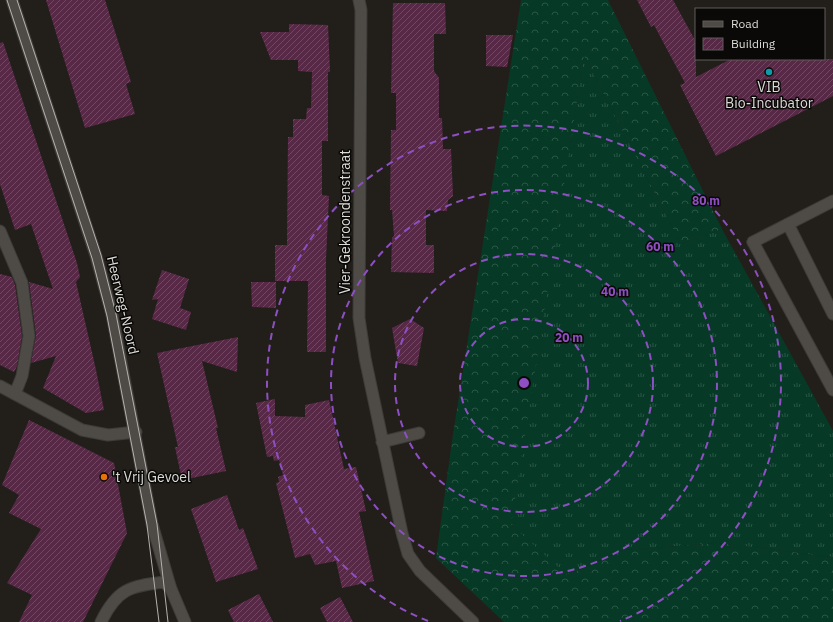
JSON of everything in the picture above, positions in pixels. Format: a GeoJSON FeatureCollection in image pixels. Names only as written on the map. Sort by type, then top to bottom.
{"type":"FeatureCollection","features":[{"type":"Feature","properties":{"kind":"street","name":"Heerweg-Noord"},"geometry":{"type":"LineString","coordinates":[[12,0],[96,256],[112,315],[136,432],[152,524],[171,589],[186,622]]}},
{"type":"Feature","properties":{"kind":"street","name":"Vier-Gekroondenstraat"},"geometry":{"type":"LineString","coordinates":[[359,0],[361,10],[359,318],[365,358],[382,442],[408,554],[420,571],[473,622]]}},
{"type":"Feature","properties":{"kind":"street"},"geometry":{"type":"LineString","coordinates":[[833,202],[753,242],[833,390]]}},
{"type":"Feature","properties":{"kind":"street"},"geometry":{"type":"LineString","coordinates":[[788,224],[833,314]]}},
{"type":"Feature","properties":{"kind":"street"},"geometry":{"type":"LineString","coordinates":[[0,231],[22,283],[29,336],[22,376],[15,394]]}},
{"type":"Feature","properties":{"kind":"street"},"geometry":{"type":"LineString","coordinates":[[0,386],[82,430],[108,435],[136,432]]}},
{"type":"Feature","properties":{"kind":"street"},"geometry":{"type":"LineString","coordinates":[[382,442],[419,432]]}},
{"type":"Feature","properties":{"kind":"street"},"geometry":{"type":"LineString","coordinates":[[101,622],[118,595],[130,588],[140,585],[164,582],[171,589]]}},
{"type":"Feature","properties":{"kind":"green space"},"geometry":{"type":"Polygon","coordinates":[[[521,0],[608,0],[722,229],[681,244],[584,56],[511,525],[567,575],[624,550],[718,543],[833,557],[833,622],[504,622],[436,558],[452,441],[521,0]]]}},
{"type":"Feature","properties":{"kind":"green space"},"geometry":{"type":"Polygon","coordinates":[[[584,56],[681,244],[722,229],[833,431],[833,557],[718,543],[624,550],[566,575],[510,524],[584,56]]]}},
{"type":"Feature","properties":{"kind":"building"},"geometry":{"type":"Polygon","coordinates":[[[46,0],[105,0],[131,82],[126,84],[135,114],[85,128],[46,0]]]}},
{"type":"Feature","properties":{"kind":"building","name":"VIB Bio-Incubator"},"geometry":{"type":"Polygon","coordinates":[[[637,0],[673,0],[695,40],[696,77],[729,60],[833,59],[833,96],[716,156],[680,85],[685,83],[654,25],[651,27],[637,0]]]}},
{"type":"Feature","properties":{"kind":"building"},"geometry":{"type":"Polygon","coordinates":[[[393,3],[445,3],[446,34],[434,34],[434,71],[439,78],[439,118],[442,118],[443,149],[451,149],[453,196],[448,200],[447,211],[426,210],[426,245],[434,245],[434,273],[391,272],[392,238],[394,236],[392,210],[390,210],[391,130],[396,130],[396,93],[391,93],[393,3]]]}},
{"type":"Feature","properties":{"kind":"building"},"geometry":{"type":"Polygon","coordinates":[[[289,24],[328,25],[330,72],[328,72],[328,141],[322,141],[322,195],[329,196],[326,259],[326,352],[307,352],[308,281],[275,281],[275,245],[287,245],[288,137],[293,137],[293,119],[306,119],[307,108],[311,108],[312,72],[298,71],[298,60],[271,60],[260,32],[289,32],[289,24]]]}},
{"type":"Feature","properties":{"kind":"building"},"geometry":{"type":"Polygon","coordinates":[[[486,35],[513,35],[507,67],[486,66],[486,35]]]}},
{"type":"Feature","properties":{"kind":"building"},"geometry":{"type":"Polygon","coordinates":[[[3,42],[77,263],[80,277],[76,282],[104,410],[86,413],[43,388],[56,356],[31,363],[36,335],[29,282],[53,289],[31,224],[15,230],[0,184],[0,43],[3,42]]]}},
{"type":"Feature","properties":{"kind":"building"},"geometry":{"type":"Polygon","coordinates":[[[162,270],[189,279],[180,308],[191,312],[186,330],[152,319],[158,299],[152,300],[162,270]]]}},
{"type":"Feature","properties":{"kind":"building"},"geometry":{"type":"Polygon","coordinates":[[[0,274],[12,277],[15,285],[22,336],[17,366],[14,372],[0,365],[0,274]]]}},
{"type":"Feature","properties":{"kind":"building"},"geometry":{"type":"Polygon","coordinates":[[[251,282],[276,282],[276,308],[252,307],[251,282]]]}},
{"type":"Feature","properties":{"kind":"building"},"geometry":{"type":"Polygon","coordinates":[[[410,319],[424,328],[417,366],[398,363],[392,328],[410,319]]]}},
{"type":"Feature","properties":{"kind":"building"},"geometry":{"type":"Polygon","coordinates":[[[238,337],[237,372],[202,361],[218,428],[216,428],[226,471],[182,480],[175,447],[178,447],[157,353],[238,337]]]}},
{"type":"Feature","properties":{"kind":"building"},"geometry":{"type":"Polygon","coordinates":[[[275,399],[275,416],[305,417],[305,405],[329,400],[344,469],[356,467],[366,511],[359,512],[374,581],[342,588],[336,561],[315,565],[310,554],[295,558],[276,483],[279,482],[278,477],[283,475],[279,460],[274,461],[273,456],[267,457],[256,403],[275,399]]]}},
{"type":"Feature","properties":{"kind":"building"},"geometry":{"type":"Polygon","coordinates":[[[29,420],[114,463],[127,533],[83,622],[19,622],[32,595],[7,583],[41,529],[9,513],[19,495],[2,485],[29,420]]]}},
{"type":"Feature","properties":{"kind":"building"},"geometry":{"type":"Polygon","coordinates":[[[227,495],[239,530],[243,528],[258,569],[216,582],[191,509],[227,495]]]}},
{"type":"Feature","properties":{"kind":"building"},"geometry":{"type":"Polygon","coordinates":[[[259,594],[273,622],[234,622],[228,610],[259,594]]]}},
{"type":"Feature","properties":{"kind":"building"},"geometry":{"type":"Polygon","coordinates":[[[340,597],[353,622],[327,622],[320,608],[340,597]]]}},
{"type":"Feature","properties":{"kind":"tram line"},"geometry":{"type":"LineString","coordinates":[[7,0],[92,258],[107,316],[147,525],[159,622]]}},
{"type":"Feature","properties":{"kind":"tram line"},"geometry":{"type":"LineString","coordinates":[[17,0],[101,255],[116,314],[157,524],[168,622]]}},
{"type":"Feature","properties":{"kind":"place","name":"VIB Bio-Incubator"},"geometry":{"type":"Point","coordinates":[769,72]}},
{"type":"Feature","properties":{"kind":"place","name":"'t Vrij Gevoel"},"geometry":{"type":"Point","coordinates":[104,477]}}]}
